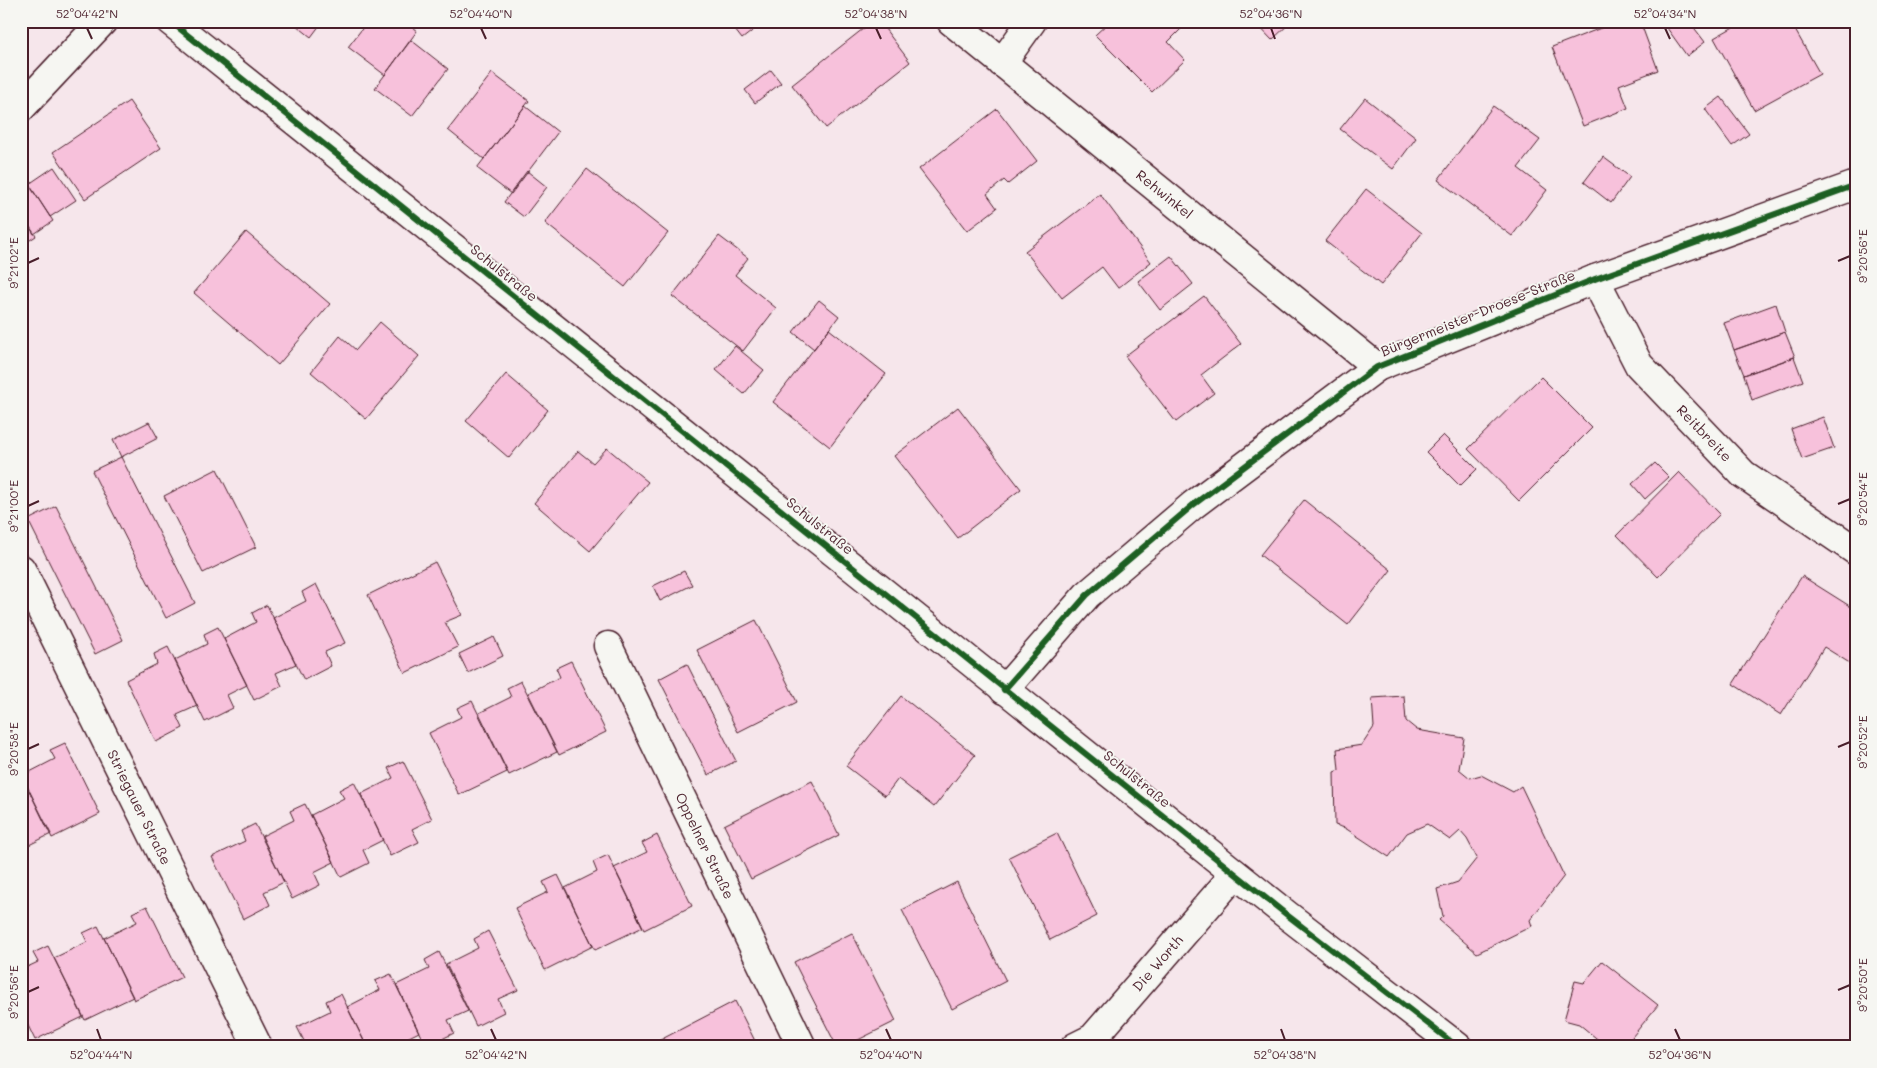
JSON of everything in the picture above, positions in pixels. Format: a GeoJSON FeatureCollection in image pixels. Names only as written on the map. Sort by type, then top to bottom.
{"type":"FeatureCollection","features":[{"type":"Feature","properties":{"kind":"street"},"geometry":{"type":"LineString","coordinates":[[21,108],[103,21]]}},
{"type":"Feature","properties":{"kind":"street","name":"Schulstraße"},"geometry":{"type":"LineString","coordinates":[[170,21],[1004,690],[1235,874],[1458,1047]]}},
{"type":"Feature","properties":{"kind":"street","name":"Rehwinkel"},"geometry":{"type":"LineString","coordinates":[[951,21],[1377,367]]}},
{"type":"Feature","properties":{"kind":"street"},"geometry":{"type":"LineString","coordinates":[[1002,63],[1032,21]]}},
{"type":"Feature","properties":{"kind":"street","name":"Bürgermeister-Droese-Straße"},"geometry":{"type":"LineString","coordinates":[[1004,690],[1094,588],[1193,505],[1377,367],[1595,279],[1856,185]]}},
{"type":"Feature","properties":{"kind":"street","name":"Reitbreite"},"geometry":{"type":"LineString","coordinates":[[1595,279],[1639,365],[1743,474],[1856,551]]}},
{"type":"Feature","properties":{"kind":"street","name":"Striegauer Straße"},"geometry":{"type":"LineString","coordinates":[[21,569],[258,1047]]}},
{"type":"Feature","properties":{"kind":"street","name":"Oppelner Straße"},"geometry":{"type":"LineString","coordinates":[[608,646],[802,1047]]}},
{"type":"Feature","properties":{"kind":"street","name":"Die Worth"},"geometry":{"type":"LineString","coordinates":[[1075,1047],[1093,1038],[1235,874]]}},
{"type":"Feature","properties":{"kind":"building"},"geometry":{"type":"Polygon","coordinates":[[[291,21],[323,21],[311,37],[291,21]]]}},
{"type":"Feature","properties":{"kind":"building"},"geometry":{"type":"Polygon","coordinates":[[[368,21],[404,21],[417,31],[385,75],[348,47],[368,21]]]}},
{"type":"Feature","properties":{"kind":"building"},"geometry":{"type":"Polygon","coordinates":[[[728,21],[765,21],[742,39],[728,21]]]}},
{"type":"Feature","properties":{"kind":"building"},"geometry":{"type":"Polygon","coordinates":[[[873,21],[879,21],[910,62],[826,128],[792,85],[873,21]]]}},
{"type":"Feature","properties":{"kind":"building"},"geometry":{"type":"Polygon","coordinates":[[[1110,21],[1189,21],[1168,42],[1185,60],[1152,92],[1095,35],[1110,21]]]}},
{"type":"Feature","properties":{"kind":"building"},"geometry":{"type":"Polygon","coordinates":[[[1254,21],[1292,21],[1272,40],[1254,21]]]}},
{"type":"Feature","properties":{"kind":"building"},"geometry":{"type":"Polygon","coordinates":[[[1619,21],[1640,21],[1658,70],[1619,85],[1628,108],[1583,126],[1552,47],[1619,21]]]}},
{"type":"Feature","properties":{"kind":"building"},"geometry":{"type":"Polygon","coordinates":[[[1662,21],[1689,21],[1705,42],[1687,56],[1662,21]]]}},
{"type":"Feature","properties":{"kind":"building"},"geometry":{"type":"Polygon","coordinates":[[[1744,21],[1790,21],[1820,74],[1754,110],[1714,38],[1744,21]]]}},
{"type":"Feature","properties":{"kind":"building"},"geometry":{"type":"Polygon","coordinates":[[[1845,21],[1856,21],[1856,41],[1845,21]]]}},
{"type":"Feature","properties":{"kind":"building"},"geometry":{"type":"Polygon","coordinates":[[[411,40],[448,69],[412,116],[375,88],[411,40]]]}},
{"type":"Feature","properties":{"kind":"building"},"geometry":{"type":"Polygon","coordinates":[[[771,70],[781,83],[755,103],[745,90],[771,70]]]}},
{"type":"Feature","properties":{"kind":"building"},"geometry":{"type":"Polygon","coordinates":[[[492,73],[529,101],[484,159],[448,130],[492,73]]]}},
{"type":"Feature","properties":{"kind":"building"},"geometry":{"type":"Polygon","coordinates":[[[1721,97],[1749,134],[1732,146],[1705,109],[1721,97]]]}},
{"type":"Feature","properties":{"kind":"building"},"geometry":{"type":"Polygon","coordinates":[[[1365,98],[1416,138],[1393,169],[1340,129],[1365,98]]]}},
{"type":"Feature","properties":{"kind":"building"},"geometry":{"type":"Polygon","coordinates":[[[129,101],[161,148],[85,199],[53,152],[129,101]]]}},
{"type":"Feature","properties":{"kind":"building"},"geometry":{"type":"Polygon","coordinates":[[[525,106],[558,132],[511,194],[477,168],[525,106]]]}},
{"type":"Feature","properties":{"kind":"building"},"geometry":{"type":"Polygon","coordinates":[[[1493,106],[1540,140],[1518,168],[1547,190],[1512,236],[1438,180],[1493,106]]]}},
{"type":"Feature","properties":{"kind":"building"},"geometry":{"type":"Polygon","coordinates":[[[997,109],[1037,161],[1008,184],[1004,180],[987,194],[997,208],[967,231],[919,169],[997,109]]]}},
{"type":"Feature","properties":{"kind":"building"},"geometry":{"type":"Polygon","coordinates":[[[1603,157],[1630,177],[1611,203],[1584,182],[1603,157]]]}},
{"type":"Feature","properties":{"kind":"building"},"geometry":{"type":"Polygon","coordinates":[[[54,167],[76,200],[50,217],[29,184],[54,167]]]}},
{"type":"Feature","properties":{"kind":"building"},"geometry":{"type":"Polygon","coordinates":[[[587,169],[668,233],[625,287],[545,223],[587,169]]]}},
{"type":"Feature","properties":{"kind":"building"},"geometry":{"type":"Polygon","coordinates":[[[527,171],[547,187],[524,217],[504,202],[527,171]]]}},
{"type":"Feature","properties":{"kind":"building"},"geometry":{"type":"Polygon","coordinates":[[[21,173],[53,221],[34,234],[21,214],[21,173]]]}},
{"type":"Feature","properties":{"kind":"building"},"geometry":{"type":"Polygon","coordinates":[[[1366,189],[1422,233],[1381,285],[1325,241],[1366,189]]]}},
{"type":"Feature","properties":{"kind":"building"},"geometry":{"type":"Polygon","coordinates":[[[1100,194],[1151,262],[1118,288],[1102,267],[1062,298],[1025,251],[1100,194]]]}},
{"type":"Feature","properties":{"kind":"building"},"geometry":{"type":"Polygon","coordinates":[[[21,214],[36,236],[21,246],[21,214]]]}},
{"type":"Feature","properties":{"kind":"building"},"geometry":{"type":"Polygon","coordinates":[[[246,232],[330,304],[278,365],[194,293],[246,232]]]}},
{"type":"Feature","properties":{"kind":"building"},"geometry":{"type":"Polygon","coordinates":[[[719,236],[748,258],[735,275],[776,308],[743,351],[672,296],[719,236]]]}},
{"type":"Feature","properties":{"kind":"building"},"geometry":{"type":"Polygon","coordinates":[[[1171,256],[1193,284],[1160,310],[1138,281],[1171,256]]]}},
{"type":"Feature","properties":{"kind":"building"},"geometry":{"type":"Polygon","coordinates":[[[1204,296],[1241,344],[1201,375],[1214,393],[1176,422],[1125,356],[1204,296]]]}},
{"type":"Feature","properties":{"kind":"building"},"geometry":{"type":"Polygon","coordinates":[[[819,300],[839,316],[814,349],[793,332],[819,300]]]}},
{"type":"Feature","properties":{"kind":"building"},"geometry":{"type":"Polygon","coordinates":[[[1776,304],[1785,332],[1734,350],[1724,323],[1776,304]]]}},
{"type":"Feature","properties":{"kind":"building"},"geometry":{"type":"Polygon","coordinates":[[[380,322],[419,356],[366,419],[311,372],[340,336],[356,350],[380,322]]]}},
{"type":"Feature","properties":{"kind":"building"},"geometry":{"type":"Polygon","coordinates":[[[829,329],[886,374],[830,447],[773,402],[829,329]]]}},
{"type":"Feature","properties":{"kind":"building"},"geometry":{"type":"Polygon","coordinates":[[[1785,332],[1795,357],[1744,375],[1734,350],[1785,332]]]}},
{"type":"Feature","properties":{"kind":"building"},"geometry":{"type":"Polygon","coordinates":[[[735,346],[764,370],[744,394],[716,370],[735,346]]]}},
{"type":"Feature","properties":{"kind":"building"},"geometry":{"type":"Polygon","coordinates":[[[1794,357],[1803,381],[1752,400],[1744,375],[1794,357]]]}},
{"type":"Feature","properties":{"kind":"building"},"geometry":{"type":"Polygon","coordinates":[[[506,374],[548,410],[509,458],[466,421],[506,374]]]}},
{"type":"Feature","properties":{"kind":"building"},"geometry":{"type":"Polygon","coordinates":[[[1541,377],[1592,428],[1519,501],[1468,449],[1541,377]]]}},
{"type":"Feature","properties":{"kind":"building"},"geometry":{"type":"Polygon","coordinates":[[[958,407],[1021,489],[958,538],[894,456],[958,407]]]}},
{"type":"Feature","properties":{"kind":"building"},"geometry":{"type":"Polygon","coordinates":[[[1823,417],[1834,448],[1802,459],[1791,429],[1823,417]]]}},
{"type":"Feature","properties":{"kind":"building"},"geometry":{"type":"Polygon","coordinates":[[[149,422],[158,438],[121,457],[113,440],[149,422]]]}},
{"type":"Feature","properties":{"kind":"building"},"geometry":{"type":"Polygon","coordinates":[[[1443,435],[1477,469],[1460,486],[1426,452],[1443,435]]]}},
{"type":"Feature","properties":{"kind":"building"},"geometry":{"type":"Polygon","coordinates":[[[607,448],[648,482],[590,551],[534,503],[578,451],[593,463],[607,448]]]}},
{"type":"Feature","properties":{"kind":"building"},"geometry":{"type":"Polygon","coordinates":[[[121,457],[195,603],[166,618],[92,471],[121,457]]]}},
{"type":"Feature","properties":{"kind":"building"},"geometry":{"type":"Polygon","coordinates":[[[1655,463],[1669,477],[1645,499],[1632,484],[1655,463]]]}},
{"type":"Feature","properties":{"kind":"building"},"geometry":{"type":"Polygon","coordinates":[[[217,469],[256,547],[203,573],[164,496],[217,469]]]}},
{"type":"Feature","properties":{"kind":"building"},"geometry":{"type":"Polygon","coordinates":[[[1679,472],[1720,514],[1658,577],[1617,535],[1679,472]]]}},
{"type":"Feature","properties":{"kind":"building"},"geometry":{"type":"Polygon","coordinates":[[[1304,500],[1391,570],[1348,625],[1260,555],[1304,500]]]}},
{"type":"Feature","properties":{"kind":"building"},"geometry":{"type":"Polygon","coordinates":[[[56,506],[123,640],[95,654],[28,520],[56,506]]]}},
{"type":"Feature","properties":{"kind":"building"},"geometry":{"type":"Polygon","coordinates":[[[435,562],[462,615],[445,622],[458,647],[405,673],[368,595],[435,562]]]}},
{"type":"Feature","properties":{"kind":"building"},"geometry":{"type":"Polygon","coordinates":[[[684,571],[692,585],[660,601],[653,586],[684,571]]]}},
{"type":"Feature","properties":{"kind":"building"},"geometry":{"type":"Polygon","coordinates":[[[1802,576],[1856,610],[1856,667],[1824,647],[1781,715],[1733,684],[1802,576]]]}},
{"type":"Feature","properties":{"kind":"building"},"geometry":{"type":"Polygon","coordinates":[[[316,584],[345,643],[325,652],[331,666],[304,680],[273,618],[306,601],[302,592],[316,584]]]}},
{"type":"Feature","properties":{"kind":"building"},"geometry":{"type":"Polygon","coordinates":[[[267,605],[296,664],[276,673],[282,686],[254,700],[224,639],[256,622],[252,613],[267,605]]]}},
{"type":"Feature","properties":{"kind":"building"},"geometry":{"type":"Polygon","coordinates":[[[756,620],[797,702],[738,732],[697,650],[756,620]]]}},
{"type":"Feature","properties":{"kind":"building"},"geometry":{"type":"Polygon","coordinates":[[[218,627],[247,685],[227,695],[233,708],[205,722],[175,660],[207,644],[204,634],[218,627]]]}},
{"type":"Feature","properties":{"kind":"building"},"geometry":{"type":"Polygon","coordinates":[[[494,637],[503,656],[468,673],[459,654],[494,637]]]}},
{"type":"Feature","properties":{"kind":"building"},"geometry":{"type":"Polygon","coordinates":[[[168,647],[197,706],[177,715],[183,728],[156,742],[126,680],[157,664],[154,654],[168,647]]]}},
{"type":"Feature","properties":{"kind":"building"},"geometry":{"type":"Polygon","coordinates":[[[571,661],[606,732],[559,755],[528,693],[560,677],[556,668],[571,661]]]}},
{"type":"Feature","properties":{"kind":"building"},"geometry":{"type":"Polygon","coordinates":[[[687,664],[736,761],[708,775],[659,679],[687,664]]]}},
{"type":"Feature","properties":{"kind":"building"},"geometry":{"type":"Polygon","coordinates":[[[521,681],[557,752],[509,775],[479,713],[511,697],[507,688],[521,681]]]}},
{"type":"Feature","properties":{"kind":"building"},"geometry":{"type":"Polygon","coordinates":[[[901,696],[975,755],[934,807],[898,779],[885,796],[846,766],[901,696]]]}},
{"type":"Feature","properties":{"kind":"building"},"geometry":{"type":"Polygon","coordinates":[[[1404,696],[1406,721],[1417,730],[1464,738],[1459,769],[1470,778],[1481,775],[1513,792],[1521,786],[1564,876],[1530,920],[1532,926],[1477,953],[1439,920],[1443,916],[1437,889],[1458,882],[1477,858],[1467,839],[1460,831],[1450,840],[1427,824],[1407,833],[1389,857],[1345,828],[1335,825],[1334,772],[1339,770],[1337,749],[1362,745],[1374,727],[1372,698],[1404,696]]]}},
{"type":"Feature","properties":{"kind":"building"},"geometry":{"type":"Polygon","coordinates":[[[472,701],[507,772],[459,795],[429,733],[461,717],[457,708],[472,701]]]}},
{"type":"Feature","properties":{"kind":"building"},"geometry":{"type":"Polygon","coordinates":[[[65,743],[100,814],[52,838],[22,776],[55,759],[50,750],[65,743]]]}},
{"type":"Feature","properties":{"kind":"building"},"geometry":{"type":"Polygon","coordinates":[[[403,761],[432,819],[412,829],[419,842],[390,856],[361,794],[393,778],[388,768],[403,761]]]}},
{"type":"Feature","properties":{"kind":"building"},"geometry":{"type":"Polygon","coordinates":[[[21,774],[51,834],[21,849],[21,774]]]}},
{"type":"Feature","properties":{"kind":"building"},"geometry":{"type":"Polygon","coordinates":[[[812,781],[839,835],[751,879],[724,825],[812,781]]]}},
{"type":"Feature","properties":{"kind":"building"},"geometry":{"type":"Polygon","coordinates":[[[354,782],[383,840],[363,850],[369,863],[341,877],[311,815],[344,798],[339,790],[354,782]]]}},
{"type":"Feature","properties":{"kind":"building"},"geometry":{"type":"Polygon","coordinates":[[[305,804],[334,862],[314,872],[320,885],[292,899],[262,836],[294,820],[290,811],[305,804]]]}},
{"type":"Feature","properties":{"kind":"building"},"geometry":{"type":"Polygon","coordinates":[[[255,824],[284,882],[264,892],[270,905],[243,919],[212,857],[245,841],[241,831],[255,824]]]}},
{"type":"Feature","properties":{"kind":"building"},"geometry":{"type":"Polygon","coordinates":[[[1057,833],[1097,916],[1050,940],[1009,857],[1057,833]]]}},
{"type":"Feature","properties":{"kind":"building"},"geometry":{"type":"Polygon","coordinates":[[[657,835],[692,906],[644,930],[614,868],[647,852],[642,843],[657,835]]]}},
{"type":"Feature","properties":{"kind":"building"},"geometry":{"type":"Polygon","coordinates":[[[608,855],[643,927],[595,950],[565,888],[597,872],[593,862],[608,855]]]}},
{"type":"Feature","properties":{"kind":"building"},"geometry":{"type":"Polygon","coordinates":[[[558,875],[593,946],[545,970],[515,908],[548,892],[543,882],[558,875]]]}},
{"type":"Feature","properties":{"kind":"building"},"geometry":{"type":"Polygon","coordinates":[[[957,882],[1006,981],[952,1009],[902,910],[957,882]]]}},
{"type":"Feature","properties":{"kind":"building"},"geometry":{"type":"Polygon","coordinates":[[[147,906],[182,977],[134,1000],[104,938],[137,922],[132,913],[147,906]]]}},
{"type":"Feature","properties":{"kind":"building"},"geometry":{"type":"Polygon","coordinates":[[[98,926],[133,997],[85,1020],[54,958],[87,942],[83,933],[98,926]]]}},
{"type":"Feature","properties":{"kind":"building"},"geometry":{"type":"Polygon","coordinates":[[[488,931],[518,990],[498,999],[504,1012],[476,1026],[446,964],[478,948],[474,939],[488,931]]]}},
{"type":"Feature","properties":{"kind":"building"},"geometry":{"type":"Polygon","coordinates":[[[852,933],[896,1021],[844,1047],[837,1047],[794,962],[852,933]]]}},
{"type":"Feature","properties":{"kind":"building"},"geometry":{"type":"Polygon","coordinates":[[[48,946],[83,1017],[35,1040],[21,1011],[21,970],[38,962],[33,953],[48,946]]]}},
{"type":"Feature","properties":{"kind":"building"},"geometry":{"type":"Polygon","coordinates":[[[439,952],[468,1011],[448,1020],[454,1033],[426,1047],[396,985],[429,969],[425,960],[439,952]]]}},
{"type":"Feature","properties":{"kind":"building"},"geometry":{"type":"Polygon","coordinates":[[[1602,961],[1658,1005],[1624,1047],[1607,1047],[1579,1024],[1564,1020],[1575,981],[1584,983],[1602,961]]]}},
{"type":"Feature","properties":{"kind":"building"},"geometry":{"type":"Polygon","coordinates":[[[391,974],[419,1032],[399,1042],[401,1047],[367,1047],[347,1007],[380,990],[375,981],[391,974]]]}},
{"type":"Feature","properties":{"kind":"building"},"geometry":{"type":"Polygon","coordinates":[[[341,994],[367,1047],[307,1047],[297,1027],[330,1011],[326,1001],[341,994]]]}},
{"type":"Feature","properties":{"kind":"building"},"geometry":{"type":"Polygon","coordinates":[[[735,1001],[758,1047],[668,1047],[664,1038],[735,1001]]]}},
{"type":"Feature","properties":{"kind":"building"},"geometry":{"type":"Polygon","coordinates":[[[664,1038],[668,1047],[647,1047],[664,1038]]]}},
{"type":"Feature","properties":{"kind":"cycle path"},"geometry":{"type":"LineString","coordinates":[[170,21],[1287,915],[1458,1047]]}},
{"type":"Feature","properties":{"kind":"cycle path"},"geometry":{"type":"LineString","coordinates":[[1004,690],[1087,595],[1193,505],[1377,367],[1595,279],[1856,185]]}}]}
